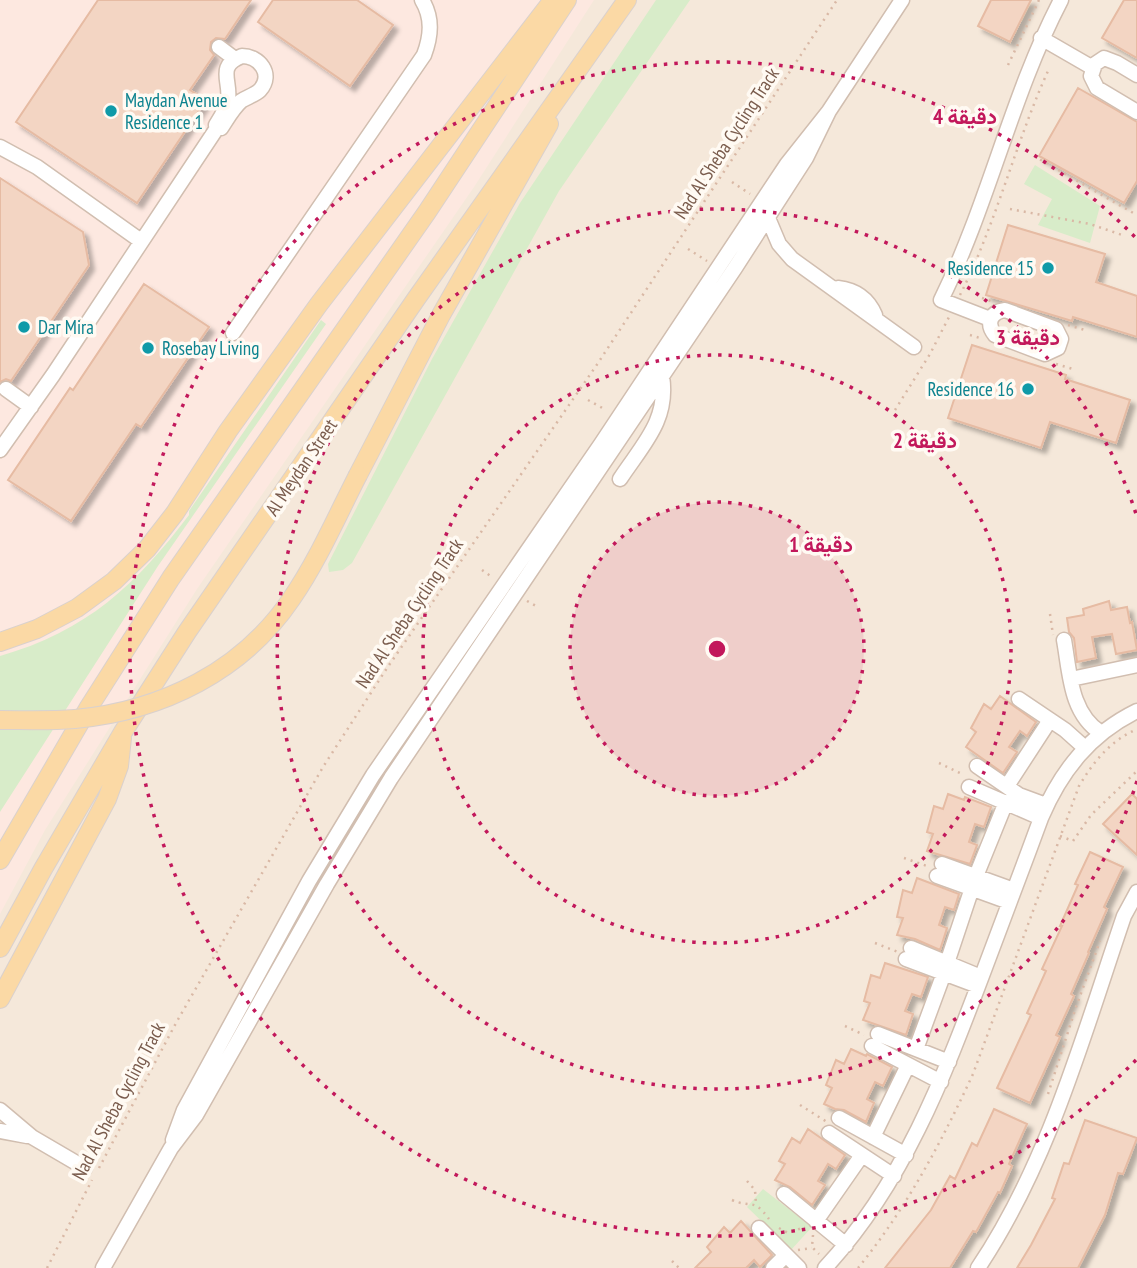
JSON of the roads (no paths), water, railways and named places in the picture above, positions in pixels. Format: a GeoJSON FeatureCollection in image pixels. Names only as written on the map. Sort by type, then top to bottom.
{"type":"FeatureCollection","features":[{"type":"Feature","properties":{"kind":"main road"},"geometry":{"type":"LineString","coordinates":[[0,642],[37,629],[78,608],[114,581],[147,549],[175,513],[228,431],[319,304],[553,0]]}},
{"type":"Feature","properties":{"kind":"main road"},"geometry":{"type":"LineString","coordinates":[[1,857],[89,707],[171,578],[388,270],[567,0]]}},
{"type":"Feature","properties":{"kind":"main road","name":"Al Meydan Street"},"geometry":{"type":"LineString","coordinates":[[0,948],[123,732],[218,586],[627,0]]}},
{"type":"Feature","properties":{"kind":"main road"},"geometry":{"type":"LineString","coordinates":[[0,720],[73,719],[116,714],[177,694],[215,674],[257,640],[291,600],[313,563],[441,315],[540,143],[570,78]]}},
{"type":"Feature","properties":{"kind":"main road"},"geometry":{"type":"LineString","coordinates":[[0,999],[107,799],[119,766],[123,732]]}},
{"type":"Feature","properties":{"kind":"street"},"geometry":{"type":"LineString","coordinates":[[233,333],[424,55],[431,29],[422,0]]}},
{"type":"Feature","properties":{"kind":"street"},"geometry":{"type":"LineString","coordinates":[[171,1148],[184,1110],[273,946],[373,775],[601,444],[797,150],[829,111],[902,0]]}},
{"type":"Feature","properties":{"kind":"street"},"geometry":{"type":"LineString","coordinates":[[990,319],[942,300],[971,234],[1041,38],[1061,0]]}},
{"type":"Feature","properties":{"kind":"street"},"geometry":{"type":"LineString","coordinates":[[1041,38],[1093,68]]}},
{"type":"Feature","properties":{"kind":"street"},"geometry":{"type":"LineString","coordinates":[[219,47],[235,59]]}},
{"type":"Feature","properties":{"kind":"street"},"geometry":{"type":"LineString","coordinates":[[0,450],[218,128],[221,128],[239,104],[264,83],[261,63],[249,56],[235,59],[227,70],[225,77],[229,97],[216,125],[218,128]]}},
{"type":"Feature","properties":{"kind":"street"},"geometry":{"type":"LineString","coordinates":[[1137,75],[1109,59],[1099,60],[1091,76],[1094,85],[1137,112]]}},
{"type":"Feature","properties":{"kind":"street"},"geometry":{"type":"LineString","coordinates":[[103,1268],[171,1148],[196,1115],[320,896],[391,778],[768,218],[811,150],[829,111]]}},
{"type":"Feature","properties":{"kind":"street"},"geometry":{"type":"LineString","coordinates":[[0,139],[141,242]]}},
{"type":"Feature","properties":{"kind":"street"},"geometry":{"type":"LineString","coordinates":[[0,147],[37,167]]}},
{"type":"Feature","properties":{"kind":"street"},"geometry":{"type":"LineString","coordinates":[[768,218],[786,254],[914,347]]}},
{"type":"Feature","properties":{"kind":"street"},"geometry":{"type":"LineString","coordinates":[[1004,310],[1021,316],[1056,329],[1061,336],[1060,345],[1055,351],[1045,354],[1000,338],[991,331],[990,319],[1004,310]]}},
{"type":"Feature","properties":{"kind":"street"},"geometry":{"type":"LineString","coordinates":[[620,478],[660,415],[664,401],[662,376]]}},
{"type":"Feature","properties":{"kind":"street"},"geometry":{"type":"LineString","coordinates":[[6,389],[31,407]]}},
{"type":"Feature","properties":{"kind":"street"},"geometry":{"type":"LineString","coordinates":[[1064,640],[1079,710],[1087,722],[1101,733]]}},
{"type":"Feature","properties":{"kind":"street"},"geometry":{"type":"LineString","coordinates":[[1071,679],[1137,665]]}},
{"type":"Feature","properties":{"kind":"street"},"geometry":{"type":"LineString","coordinates":[[1019,699],[1084,747]]}},
{"type":"Feature","properties":{"kind":"street"},"geometry":{"type":"LineString","coordinates":[[828,1265],[846,1245],[894,1176],[941,1082],[1043,811],[1064,772],[1084,747],[1137,711]]}},
{"type":"Feature","properties":{"kind":"street"},"geometry":{"type":"LineString","coordinates":[[916,1049],[1007,794],[1050,720]]}},
{"type":"Feature","properties":{"kind":"street"},"geometry":{"type":"LineString","coordinates":[[977,766],[1007,794]]}},
{"type":"Feature","properties":{"kind":"street"},"geometry":{"type":"LineString","coordinates":[[969,787],[1025,798],[1043,811]]}},
{"type":"Feature","properties":{"kind":"street"},"geometry":{"type":"LineString","coordinates":[[939,870],[1012,896]]}},
{"type":"Feature","properties":{"kind":"street"},"geometry":{"type":"LineString","coordinates":[[978,1268],[1011,1216],[1038,1162],[1124,916],[1137,892]]}},
{"type":"Feature","properties":{"kind":"street"},"geometry":{"type":"LineString","coordinates":[[909,953],[980,981]]}},
{"type":"Feature","properties":{"kind":"street"},"geometry":{"type":"LineString","coordinates":[[941,1082],[908,1065],[875,1040],[916,1049],[949,1062]]}},
{"type":"Feature","properties":{"kind":"street"},"geometry":{"type":"LineString","coordinates":[[873,1137],[908,1065]]}},
{"type":"Feature","properties":{"kind":"street"},"geometry":{"type":"LineString","coordinates":[[0,1110],[32,1137],[85,1168]]}},
{"type":"Feature","properties":{"kind":"street"},"geometry":{"type":"LineString","coordinates":[[839,1118],[906,1155]]}},
{"type":"Feature","properties":{"kind":"street"},"geometry":{"type":"LineString","coordinates":[[0,1131],[32,1137]]}},
{"type":"Feature","properties":{"kind":"street"},"geometry":{"type":"LineString","coordinates":[[830,1133],[894,1176]]}},
{"type":"Feature","properties":{"kind":"street"},"geometry":{"type":"LineString","coordinates":[[816,1221],[862,1155]]}},
{"type":"Feature","properties":{"kind":"street"},"geometry":{"type":"LineString","coordinates":[[784,1194],[846,1245]]}},
{"type":"Feature","properties":{"kind":"street"},"geometry":{"type":"LineString","coordinates":[[765,1225],[789,1251],[799,1268]]}},
{"type":"Feature","properties":{"kind":"street"},"geometry":{"type":"LineString","coordinates":[[773,1268],[789,1251]]}},
{"type":"Feature","properties":{"kind":"place","name":"Maydan Avenue Residence 1"},"geometry":{"type":"Point","coordinates":[111,111]}},
{"type":"Feature","properties":{"kind":"place","name":"Residence 15"},"geometry":{"type":"Point","coordinates":[1048,268]}},
{"type":"Feature","properties":{"kind":"place","name":"Dar Mira"},"geometry":{"type":"Point","coordinates":[24,327]}},
{"type":"Feature","properties":{"kind":"place","name":"Rosebay Living"},"geometry":{"type":"Point","coordinates":[148,348]}},
{"type":"Feature","properties":{"kind":"place","name":"Residence 16"},"geometry":{"type":"Point","coordinates":[1028,389]}}]}
